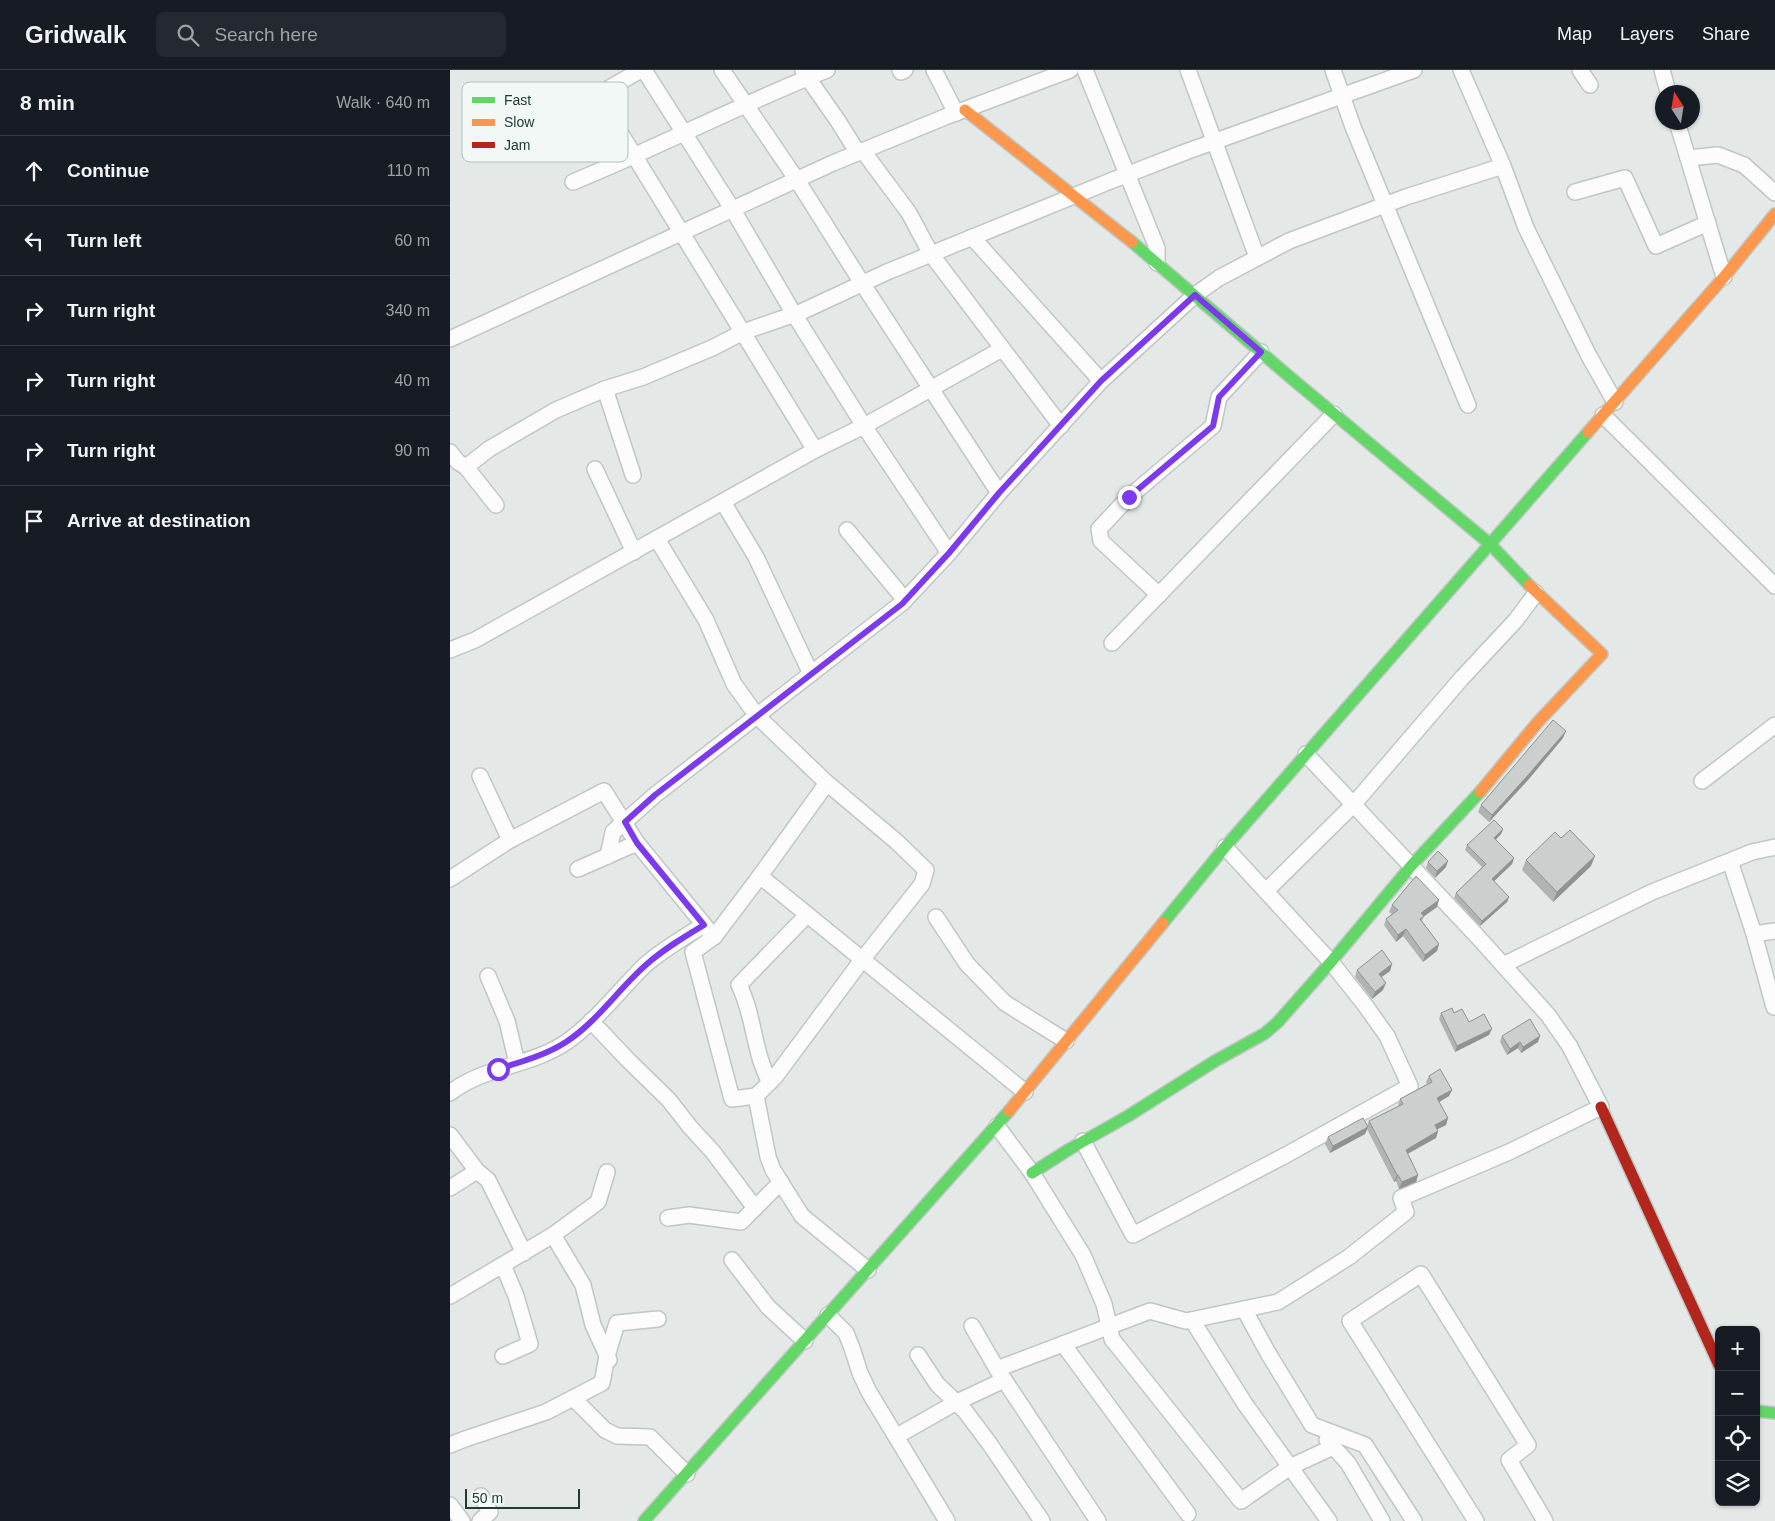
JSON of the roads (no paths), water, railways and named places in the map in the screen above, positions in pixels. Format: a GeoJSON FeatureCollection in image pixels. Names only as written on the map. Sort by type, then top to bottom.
{"type":"FeatureCollection","features":[{"type":"Feature","properties":{"kind":"street"},"geometry":{"type":"LineString","coordinates":[[621,82],[643,70],[733,210],[794,314],[864,426],[949,553]]}},
{"type":"Feature","properties":{"kind":"street"},"geometry":{"type":"LineString","coordinates":[[722,70],[798,180],[862,283],[999,493]]}},
{"type":"Feature","properties":{"kind":"street"},"geometry":{"type":"LineString","coordinates":[[628,160],[805,74],[827,70]]}},
{"type":"Feature","properties":{"kind":"street"},"geometry":{"type":"LineString","coordinates":[[900,70],[902,72],[905,70]]}},
{"type":"Feature","properties":{"kind":"street"},"geometry":{"type":"LineString","coordinates":[[934,70],[961,111],[1157,263],[1490,544],[1536,593],[1602,654],[1538,722],[1487,784],[1411,866],[1332,962],[1264,1034],[1032,1173]]}},
{"type":"Feature","properties":{"kind":"street"},"geometry":{"type":"LineString","coordinates":[[450,339],[860,152],[1070,70]]}},
{"type":"Feature","properties":{"kind":"street"},"geometry":{"type":"LineString","coordinates":[[1085,70],[1157,248],[1157,263]]}},
{"type":"Feature","properties":{"kind":"street"},"geometry":{"type":"LineString","coordinates":[[1188,70],[1257,257]]}},
{"type":"Feature","properties":{"kind":"street"},"geometry":{"type":"LineString","coordinates":[[1333,70],[1384,204],[1468,405]]}},
{"type":"Feature","properties":{"kind":"street"},"geometry":{"type":"LineString","coordinates":[[466,467],[489,449],[556,410],[605,389],[643,377],[712,348],[743,332],[794,314],[972,236],[1126,175],[1414,70]]}},
{"type":"Feature","properties":{"kind":"street"},"geometry":{"type":"LineString","coordinates":[[1461,70],[1503,166],[1526,228],[1589,356],[1615,402]]}},
{"type":"Feature","properties":{"kind":"street"},"geometry":{"type":"LineString","coordinates":[[1580,70],[1590,85]]}},
{"type":"Feature","properties":{"kind":"street"},"geometry":{"type":"LineString","coordinates":[[1662,70],[1666,85]]}},
{"type":"Feature","properties":{"kind":"street"},"geometry":{"type":"LineString","coordinates":[[805,74],[860,152],[909,213],[931,254],[1060,426]]}},
{"type":"Feature","properties":{"kind":"street"},"geometry":{"type":"LineString","coordinates":[[1679,130],[1724,277]]}},
{"type":"Feature","properties":{"kind":"street"},"geometry":{"type":"LineString","coordinates":[[628,146],[815,450]]}},
{"type":"Feature","properties":{"kind":"street"},"geometry":{"type":"LineString","coordinates":[[1688,158],[1718,155],[1744,165],[1775,193]]}},
{"type":"Feature","properties":{"kind":"street"},"geometry":{"type":"LineString","coordinates":[[573,182],[623,162]]}},
{"type":"Feature","properties":{"kind":"street"},"geometry":{"type":"LineString","coordinates":[[608,856],[613,832],[655,795],[905,600],[1101,381],[1195,295],[1219,278],[1289,241],[1384,204],[1503,166]]}},
{"type":"Feature","properties":{"kind":"street"},"geometry":{"type":"LineString","coordinates":[[1576,192],[1625,178],[1656,246],[1708,223]]}},
{"type":"Feature","properties":{"kind":"street"},"geometry":{"type":"LineString","coordinates":[[644,1521],[997,1126],[1225,847],[1724,277],[1775,214]]}},
{"type":"Feature","properties":{"kind":"street"},"geometry":{"type":"LineString","coordinates":[[972,236],[1101,381]]}},
{"type":"Feature","properties":{"kind":"street"},"geometry":{"type":"LineString","coordinates":[[450,650],[475,640],[815,450],[864,426],[1002,349]]}},
{"type":"Feature","properties":{"kind":"street"},"geometry":{"type":"LineString","coordinates":[[1159,595],[1101,541],[1099,529],[1129,497],[1213,426],[1219,397],[1261,352]]}},
{"type":"Feature","properties":{"kind":"street"},"geometry":{"type":"LineString","coordinates":[[605,389],[633,475]]}},
{"type":"Feature","properties":{"kind":"street"},"geometry":{"type":"LineString","coordinates":[[1112,643],[1334,414]]}},
{"type":"Feature","properties":{"kind":"street"},"geometry":{"type":"LineString","coordinates":[[1603,415],[1775,586]]}},
{"type":"Feature","properties":{"kind":"street"},"geometry":{"type":"LineString","coordinates":[[450,452],[458,462],[466,467],[496,506]]}},
{"type":"Feature","properties":{"kind":"street"},"geometry":{"type":"LineString","coordinates":[[594,469],[634,552]]}},
{"type":"Feature","properties":{"kind":"street"},"geometry":{"type":"LineString","coordinates":[[723,502],[756,557],[811,674]]}},
{"type":"Feature","properties":{"kind":"street"},"geometry":{"type":"LineString","coordinates":[[847,530],[905,600]]}},
{"type":"Feature","properties":{"kind":"street"},"geometry":{"type":"LineString","coordinates":[[657,539],[706,620],[734,684],[757,716],[827,783],[897,842],[926,870],[922,884],[770,1082],[756,1096],[732,1099],[693,952],[714,938],[827,783]]}},
{"type":"Feature","properties":{"kind":"street"},"geometry":{"type":"LineString","coordinates":[[1266,891],[1353,805],[1461,680],[1516,620],[1536,593]]}},
{"type":"Feature","properties":{"kind":"street"},"geometry":{"type":"LineString","coordinates":[[1702,781],[1775,725]]}},
{"type":"Feature","properties":{"kind":"street"},"geometry":{"type":"LineString","coordinates":[[1306,754],[1503,965],[1553,1023],[1569,1045],[1601,1107],[1715,1356]]}},
{"type":"Feature","properties":{"kind":"street"},"geometry":{"type":"LineString","coordinates":[[480,776],[510,840]]}},
{"type":"Feature","properties":{"kind":"street"},"geometry":{"type":"LineString","coordinates":[[450,879],[510,840],[604,791],[637,843],[714,938]]}},
{"type":"Feature","properties":{"kind":"street"},"geometry":{"type":"LineString","coordinates":[[578,869],[637,843]]}},
{"type":"Feature","properties":{"kind":"street"},"geometry":{"type":"LineString","coordinates":[[1084,1141],[1133,1235],[1270,1164],[1410,1086],[1387,1036],[1366,1005],[1332,962],[1225,847]]}},
{"type":"Feature","properties":{"kind":"street"},"geometry":{"type":"LineString","coordinates":[[1503,965],[1652,892],[1752,852],[1775,847]]}},
{"type":"Feature","properties":{"kind":"street"},"geometry":{"type":"LineString","coordinates":[[1730,861],[1754,934],[1774,1007]]}},
{"type":"Feature","properties":{"kind":"street"},"geometry":{"type":"LineString","coordinates":[[760,876],[1025,1092]]}},
{"type":"Feature","properties":{"kind":"street"},"geometry":{"type":"LineString","coordinates":[[770,1082],[762,1067],[748,1007],[739,985],[807,915]]}},
{"type":"Feature","properties":{"kind":"street"},"geometry":{"type":"LineString","coordinates":[[936,917],[967,964],[1004,1003],[1066,1041]]}},
{"type":"Feature","properties":{"kind":"street"},"geometry":{"type":"LineString","coordinates":[[450,1093],[472,1079],[552,1050],[567,1041],[591,1021],[646,965],[704,925]]}},
{"type":"Feature","properties":{"kind":"street"},"geometry":{"type":"LineString","coordinates":[[1754,934],[1775,931]]}},
{"type":"Feature","properties":{"kind":"street"},"geometry":{"type":"LineString","coordinates":[[488,976],[507,1021],[517,1063]]}},
{"type":"Feature","properties":{"kind":"street"},"geometry":{"type":"LineString","coordinates":[[591,1021],[669,1100],[713,1152],[755,1208]]}},
{"type":"Feature","properties":{"kind":"street"},"geometry":{"type":"LineString","coordinates":[[756,1096],[768,1157],[773,1170],[802,1216],[868,1270]]}},
{"type":"Feature","properties":{"kind":"street"},"geometry":{"type":"LineString","coordinates":[[897,1436],[955,1403],[1000,1374],[1063,1344],[1150,1311],[1186,1321],[1278,1302],[1348,1257],[1406,1212],[1401,1198],[1509,1152],[1601,1107]]}},
{"type":"Feature","properties":{"kind":"street"},"geometry":{"type":"LineString","coordinates":[[997,1126],[1032,1173],[1083,1255],[1104,1304],[1112,1338],[1241,1501],[1290,1467],[1333,1448]]}},
{"type":"Feature","properties":{"kind":"street"},"geometry":{"type":"LineString","coordinates":[[450,1135],[477,1171],[488,1180],[524,1253]]}},
{"type":"Feature","properties":{"kind":"street"},"geometry":{"type":"LineString","coordinates":[[450,1188],[477,1171]]}},
{"type":"Feature","properties":{"kind":"street"},"geometry":{"type":"LineString","coordinates":[[450,1296],[553,1235],[598,1202],[606,1172]]}},
{"type":"Feature","properties":{"kind":"street"},"geometry":{"type":"LineString","coordinates":[[668,1218],[689,1215],[741,1222],[781,1182]]}},
{"type":"Feature","properties":{"kind":"street"},"geometry":{"type":"LineString","coordinates":[[553,1235],[584,1285],[593,1325],[614,1373]]}},
{"type":"Feature","properties":{"kind":"street"},"geometry":{"type":"LineString","coordinates":[[732,1260],[768,1307],[805,1341]]}},
{"type":"Feature","properties":{"kind":"street"},"geometry":{"type":"LineString","coordinates":[[503,1356],[530,1344],[516,1296],[504,1265]]}},
{"type":"Feature","properties":{"kind":"street"},"geometry":{"type":"LineString","coordinates":[[1476,1521],[1350,1321],[1420,1274],[1528,1445],[1509,1460],[1545,1521]]}},
{"type":"Feature","properties":{"kind":"street"},"geometry":{"type":"LineString","coordinates":[[1244,1309],[1268,1353],[1312,1424],[1348,1463],[1382,1521]]}},
{"type":"Feature","properties":{"kind":"street"},"geometry":{"type":"LineString","coordinates":[[828,1315],[846,1333],[860,1373],[947,1521]]}},
{"type":"Feature","properties":{"kind":"street"},"geometry":{"type":"LineString","coordinates":[[450,1446],[473,1436],[546,1412],[602,1383],[607,1356],[617,1323],[658,1319]]}},
{"type":"Feature","properties":{"kind":"street"},"geometry":{"type":"LineString","coordinates":[[1192,1320],[1245,1404],[1329,1521]]}},
{"type":"Feature","properties":{"kind":"street"},"geometry":{"type":"LineString","coordinates":[[972,1326],[1000,1374],[1098,1521]]}},
{"type":"Feature","properties":{"kind":"street"},"geometry":{"type":"LineString","coordinates":[[1063,1344],[1188,1514]]}},
{"type":"Feature","properties":{"kind":"street"},"geometry":{"type":"LineString","coordinates":[[918,1355],[937,1384],[965,1411],[989,1443],[1042,1521]]}},
{"type":"Feature","properties":{"kind":"street"},"geometry":{"type":"LineString","coordinates":[[573,1398],[605,1430],[617,1436],[650,1437],[687,1474]]}},
{"type":"Feature","properties":{"kind":"street"},"geometry":{"type":"LineString","coordinates":[[1760,1411],[1775,1412]]}},
{"type":"Feature","properties":{"kind":"street"},"geometry":{"type":"LineString","coordinates":[[1312,1424],[1365,1445],[1414,1521]]}},
{"type":"Feature","properties":{"kind":"street"},"geometry":{"type":"LineString","coordinates":[[480,1521],[490,1512],[481,1496]]}},
{"type":"Feature","properties":{"kind":"street"},"geometry":{"type":"LineString","coordinates":[[450,1505],[462,1521]]}}]}
